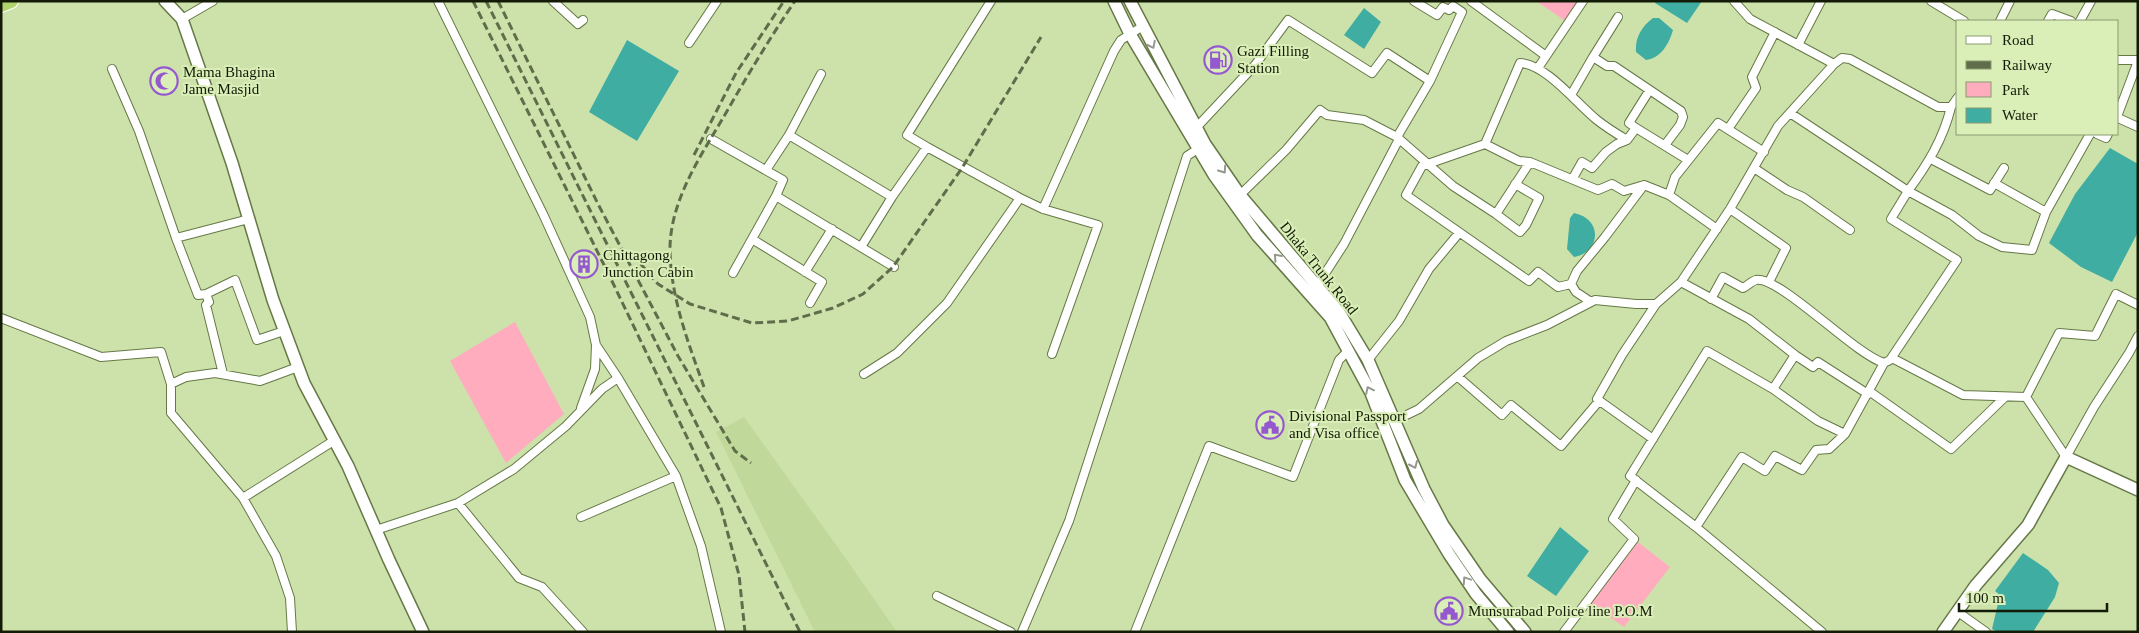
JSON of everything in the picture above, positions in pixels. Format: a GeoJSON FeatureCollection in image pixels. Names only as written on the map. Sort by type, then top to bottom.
{"type":"FeatureCollection","features":[{"type":"Feature","properties":{"kind":"highway"},"geometry":{"type":"LineString","coordinates":[[1,5],[11,1]]}},
{"type":"Feature","properties":{"kind":"main road"},"geometry":{"type":"LineString","coordinates":[[165,1],[182,19],[232,163],[273,300],[304,383],[335,440],[423,632]]}},
{"type":"Feature","properties":{"kind":"main road","name":"Dhaka Trunk Road"},"geometry":{"type":"LineString","coordinates":[[1114,1],[1130,34],[1182,121],[1240,195],[1339,312],[1368,360],[1424,490],[1443,525],[1480,579],[1525,632]]}},
{"type":"Feature","properties":{"kind":"main road","name":"Dhaka Trunk Road"},"geometry":{"type":"LineString","coordinates":[[1133,3],[1196,129],[1201,146],[1257,235],[1330,317],[1371,393],[1405,480],[1449,554],[1476,594],[1508,632]]}},
{"type":"Feature","properties":{"kind":"main road"},"geometry":{"type":"LineString","coordinates":[[1943,632],[1976,585],[2028,525],[2066,457],[2138,490]]}},
{"type":"Feature","properties":{"kind":"street"},"geometry":{"type":"LineString","coordinates":[[182,19],[213,1]]}},
{"type":"Feature","properties":{"kind":"street"},"geometry":{"type":"LineString","coordinates":[[438,1],[551,231],[590,317],[596,345],[594,369],[580,410]]}},
{"type":"Feature","properties":{"kind":"street"},"geometry":{"type":"LineString","coordinates":[[553,1],[578,24],[583,20]]}},
{"type":"Feature","properties":{"kind":"street"},"geometry":{"type":"LineString","coordinates":[[689,43],[717,1]]}},
{"type":"Feature","properties":{"kind":"street"},"geometry":{"type":"LineString","coordinates":[[991,1],[907,135],[1020,198],[1043,208],[1098,225],[1052,354]]}},
{"type":"Feature","properties":{"kind":"street"},"geometry":{"type":"LineString","coordinates":[[1318,286],[1344,244],[1398,138],[1430,81],[1462,12],[1453,6],[1449,10],[1443,7],[1437,15],[1414,1]]}},
{"type":"Feature","properties":{"kind":"street"},"geometry":{"type":"LineString","coordinates":[[1471,1],[1546,56]]}},
{"type":"Feature","properties":{"kind":"street"},"geometry":{"type":"LineString","coordinates":[[1538,68],[1583,1]]}},
{"type":"Feature","properties":{"kind":"street"},"geometry":{"type":"LineString","coordinates":[[1734,1],[1750,19],[1834,64]]}},
{"type":"Feature","properties":{"kind":"street"},"geometry":{"type":"LineString","coordinates":[[1798,45],[1821,1]]}},
{"type":"Feature","properties":{"kind":"street"},"geometry":{"type":"LineString","coordinates":[[2000,20],[2010,1]]}},
{"type":"Feature","properties":{"kind":"street"},"geometry":{"type":"LineString","coordinates":[[2081,20],[2091,1]]}},
{"type":"Feature","properties":{"kind":"street"},"geometry":{"type":"LineString","coordinates":[[1935,2],[1962,20]]}},
{"type":"Feature","properties":{"kind":"street"},"geometry":{"type":"LineString","coordinates":[[2049,20],[2052,14],[2067,20]]}},
{"type":"Feature","properties":{"kind":"street"},"geometry":{"type":"LineString","coordinates":[[1571,95],[1618,16]]}},
{"type":"Feature","properties":{"kind":"street"},"geometry":{"type":"LineString","coordinates":[[1196,129],[1255,65],[1288,20],[1372,73],[1387,53],[1430,81]]}},
{"type":"Feature","properties":{"kind":"street"},"geometry":{"type":"LineString","coordinates":[[1043,208],[1104,71],[1121,40],[1143,26]]}},
{"type":"Feature","properties":{"kind":"street"},"geometry":{"type":"LineString","coordinates":[[1728,129],[1756,88],[1752,77],[1775,32]]}},
{"type":"Feature","properties":{"kind":"street"},"geometry":{"type":"LineString","coordinates":[[1593,57],[1607,66],[1614,66],[1681,111],[1683,117],[1680,125],[1665,145]]}},
{"type":"Feature","properties":{"kind":"street"},"geometry":{"type":"LineString","coordinates":[[1457,376],[1502,415],[1510,405],[1561,446],[1599,401],[1597,400],[1622,355],[1656,304],[1680,282],[1730,210],[1778,126],[1834,64],[1842,58],[1850,59],[1938,107],[1951,107]]}},
{"type":"Feature","properties":{"kind":"street"},"geometry":{"type":"LineString","coordinates":[[2119,60],[2138,60],[2119,113]]}},
{"type":"Feature","properties":{"kind":"street"},"geometry":{"type":"LineString","coordinates":[[1485,144],[1520,62],[1538,68],[1571,95],[1596,120],[1627,140]]}},
{"type":"Feature","properties":{"kind":"street"},"geometry":{"type":"LineString","coordinates":[[112,69],[139,131],[198,295],[206,294],[235,280],[257,340],[284,331]]}},
{"type":"Feature","properties":{"kind":"street"},"geometry":{"type":"LineString","coordinates":[[766,170],[789,134],[821,74]]}},
{"type":"Feature","properties":{"kind":"street"},"geometry":{"type":"LineString","coordinates":[[1649,91],[1629,123],[1688,160]]}},
{"type":"Feature","properties":{"kind":"street"},"geometry":{"type":"LineString","coordinates":[[1696,527],[1742,457],[1765,471],[1775,456],[1802,470],[1816,450],[1829,449],[1845,434],[1884,363],[1892,358],[1957,260],[1891,219],[1931,159],[1947,125],[1951,107],[1956,99]]}},
{"type":"Feature","properties":{"kind":"street"},"geometry":{"type":"LineString","coordinates":[[1240,195],[1286,150],[1320,110],[1327,115],[1364,120],[1398,138],[1453,186],[1520,232],[1526,224],[1538,198],[1515,184]]}},
{"type":"Feature","properties":{"kind":"street"},"geometry":{"type":"LineString","coordinates":[[1790,113],[1908,191],[1952,215],[1979,236],[2002,247],[2032,250],[2046,212],[2089,135]]}},
{"type":"Feature","properties":{"kind":"street"},"geometry":{"type":"LineString","coordinates":[[2119,117],[2138,128]]}},
{"type":"Feature","properties":{"kind":"street"},"geometry":{"type":"LineString","coordinates":[[1669,195],[1675,177],[1718,123],[1764,152]]}},
{"type":"Feature","properties":{"kind":"street"},"geometry":{"type":"LineString","coordinates":[[1573,178],[1582,162],[1592,168],[1606,152],[1627,140],[1636,128]]}},
{"type":"Feature","properties":{"kind":"street"},"geometry":{"type":"LineString","coordinates":[[789,134],[892,197]]}},
{"type":"Feature","properties":{"kind":"street"},"geometry":{"type":"LineString","coordinates":[[711,139],[783,180],[733,273]]}},
{"type":"Feature","properties":{"kind":"street"},"geometry":{"type":"LineString","coordinates":[[1644,185],[1577,271],[1570,284],[1558,288],[1538,272],[1529,281],[1459,234],[1406,195],[1422,166],[1485,144],[1519,161],[1530,162],[1573,178],[1598,190],[1612,184],[1624,191],[1644,185],[1669,195],[1717,229]]}},
{"type":"Feature","properties":{"kind":"street"},"geometry":{"type":"LineString","coordinates":[[1022,632],[1069,521],[1187,156],[1201,146]]}},
{"type":"Feature","properties":{"kind":"street"},"geometry":{"type":"LineString","coordinates":[[861,247],[892,197],[927,147]]}},
{"type":"Feature","properties":{"kind":"street"},"geometry":{"type":"LineString","coordinates":[[1931,159],[1990,190],[2004,168]]}},
{"type":"Feature","properties":{"kind":"street"},"geometry":{"type":"LineString","coordinates":[[1496,214],[1530,162]]}},
{"type":"Feature","properties":{"kind":"street"},"geometry":{"type":"LineString","coordinates":[[1754,168],[1787,190],[1803,197],[1850,230]]}},
{"type":"Feature","properties":{"kind":"street"},"geometry":{"type":"LineString","coordinates":[[1994,183],[2046,212]]}},
{"type":"Feature","properties":{"kind":"street"},"geometry":{"type":"LineString","coordinates":[[776,196],[894,267]]}},
{"type":"Feature","properties":{"kind":"street"},"geometry":{"type":"LineString","coordinates":[[864,374],[897,353],[948,303],[1020,198]]}},
{"type":"Feature","properties":{"kind":"street"},"geometry":{"type":"LineString","coordinates":[[1730,210],[1786,248],[1768,282]]}},
{"type":"Feature","properties":{"kind":"street"},"geometry":{"type":"LineString","coordinates":[[176,238],[249,219]]}},
{"type":"Feature","properties":{"kind":"street"},"geometry":{"type":"LineString","coordinates":[[805,272],[832,229]]}},
{"type":"Feature","properties":{"kind":"street"},"geometry":{"type":"LineString","coordinates":[[1368,360],[1400,321],[1429,269],[1459,234]]}},
{"type":"Feature","properties":{"kind":"street"},"geometry":{"type":"LineString","coordinates":[[752,239],[822,282],[810,303]]}},
{"type":"Feature","properties":{"kind":"street"},"geometry":{"type":"LineString","coordinates":[[1711,299],[1723,277],[1743,288],[1756,280],[1768,282],[1798,302],[1852,344],[1884,363]]}},
{"type":"Feature","properties":{"kind":"street"},"geometry":{"type":"LineString","coordinates":[[1680,282],[1749,319],[1795,355],[1814,367],[1818,362],[1868,392],[1951,449],[2005,397]]}},
{"type":"Feature","properties":{"kind":"street"},"geometry":{"type":"LineString","coordinates":[[1570,284],[1576,292],[1591,302]]}},
{"type":"Feature","properties":{"kind":"street"},"geometry":{"type":"LineString","coordinates":[[206,294],[209,302],[206,305],[223,374]]}},
{"type":"Feature","properties":{"kind":"street"},"geometry":{"type":"LineString","coordinates":[[2026,397],[2059,333],[2094,336],[2116,294],[2138,306]]}},
{"type":"Feature","properties":{"kind":"street"},"geometry":{"type":"LineString","coordinates":[[1394,421],[1419,409],[1478,358],[1506,341],[1547,325],[1595,300],[1656,304]]}},
{"type":"Feature","properties":{"kind":"street"},"geometry":{"type":"LineString","coordinates":[[1,318],[101,357],[161,352],[171,384],[171,413],[243,498],[276,556],[290,598],[292,632]]}},
{"type":"Feature","properties":{"kind":"street"},"geometry":{"type":"LineString","coordinates":[[2026,397],[2066,457],[2094,407],[2138,336]]}},
{"type":"Feature","properties":{"kind":"street"},"geometry":{"type":"LineString","coordinates":[[596,345],[618,378],[676,476],[701,546],[721,632]]}},
{"type":"Feature","properties":{"kind":"street"},"geometry":{"type":"LineString","coordinates":[[1135,632],[1209,446],[1293,477],[1339,360],[1348,351]]}},
{"type":"Feature","properties":{"kind":"street"},"geometry":{"type":"LineString","coordinates":[[1822,632],[1696,527],[1630,476],[1707,352],[1773,389],[1818,420],[1845,434]]}},
{"type":"Feature","properties":{"kind":"street"},"geometry":{"type":"LineString","coordinates":[[2129,353],[2138,357]]}},
{"type":"Feature","properties":{"kind":"street"},"geometry":{"type":"LineString","coordinates":[[1773,389],[1795,355]]}},
{"type":"Feature","properties":{"kind":"street"},"geometry":{"type":"LineString","coordinates":[[1892,358],[1962,396],[2026,397]]}},
{"type":"Feature","properties":{"kind":"street"},"geometry":{"type":"LineString","coordinates":[[171,384],[186,377],[215,373],[260,381],[298,367]]}},
{"type":"Feature","properties":{"kind":"street"},"geometry":{"type":"LineString","coordinates":[[376,530],[458,503],[514,469],[566,426],[602,388],[618,378]]}},
{"type":"Feature","properties":{"kind":"street"},"geometry":{"type":"LineString","coordinates":[[1599,401],[1653,439]]}},
{"type":"Feature","properties":{"kind":"street"},"geometry":{"type":"LineString","coordinates":[[243,498],[335,440]]}},
{"type":"Feature","properties":{"kind":"street"},"geometry":{"type":"LineString","coordinates":[[581,517],[676,476]]}},
{"type":"Feature","properties":{"kind":"street"},"geometry":{"type":"LineString","coordinates":[[1564,632],[1634,539],[1613,519],[1636,480]]}},
{"type":"Feature","properties":{"kind":"street"},"geometry":{"type":"LineString","coordinates":[[458,503],[519,578],[542,587],[583,632]]}},
{"type":"Feature","properties":{"kind":"street"},"geometry":{"type":"LineString","coordinates":[[937,596],[1011,632]]}},
{"type":"Feature","properties":{"kind":"street"},"geometry":{"type":"LineString","coordinates":[[1958,612],[1986,632]]}},
{"type":"Feature","properties":{"kind":"shaded area"},"geometry":{"type":"Polygon","coordinates":[[[744,417],[897,632],[815,632],[716,432],[744,417]]]}},
{"type":"Feature","properties":{"kind":"green space"},"geometry":{"type":"Polygon","coordinates":[[[1536,1],[1580,1],[1567,22],[1536,1]]]}},
{"type":"Feature","properties":{"kind":"green space"},"geometry":{"type":"Polygon","coordinates":[[[515,322],[564,414],[506,463],[450,361],[515,322]]]}},
{"type":"Feature","properties":{"kind":"green space"},"geometry":{"type":"Polygon","coordinates":[[[1638,542],[1670,567],[1624,627],[1590,603],[1638,542]]]}},
{"type":"Feature","properties":{"kind":"water"},"geometry":{"type":"Polygon","coordinates":[[[1656,1],[1702,1],[1687,23],[1655,3],[1656,1]]]}},
{"type":"Feature","properties":{"kind":"water"},"geometry":{"type":"Polygon","coordinates":[[[1364,8],[1381,22],[1364,49],[1344,35],[1364,8]]]}},
{"type":"Feature","properties":{"kind":"water"},"geometry":{"type":"Polygon","coordinates":[[[1653,18],[1659,18],[1673,30],[1664,50],[1651,59],[1646,60],[1636,52],[1637,42],[1642,29],[1653,18]]]}},
{"type":"Feature","properties":{"kind":"water"},"geometry":{"type":"Polygon","coordinates":[[[627,40],[679,71],[637,141],[589,112],[627,40]]]}},
{"type":"Feature","properties":{"kind":"water"},"geometry":{"type":"Polygon","coordinates":[[[2110,148],[2138,164],[2138,232],[2112,282],[2081,267],[2049,243],[2075,194],[2110,148]]]}},
{"type":"Feature","properties":{"kind":"water"},"geometry":{"type":"Polygon","coordinates":[[[1574,213],[1584,216],[1590,222],[1595,236],[1589,249],[1583,254],[1574,257],[1567,249],[1570,218],[1574,213]]]}},
{"type":"Feature","properties":{"kind":"water"},"geometry":{"type":"Polygon","coordinates":[[[1560,527],[1589,551],[1556,596],[1527,576],[1560,527]]]}},
{"type":"Feature","properties":{"kind":"water"},"geometry":{"type":"Polygon","coordinates":[[[2023,553],[2048,570],[2059,583],[2055,597],[2033,632],[1998,632],[1992,629],[2000,595],[1995,591],[2023,553]]]}},
{"type":"Feature","properties":{"kind":"railway"},"geometry":{"type":"LineString","coordinates":[[473,1],[610,277],[721,508],[739,575],[745,632]]}},
{"type":"Feature","properties":{"kind":"railway"},"geometry":{"type":"LineString","coordinates":[[486,1],[800,632]]}},
{"type":"Feature","properties":{"kind":"railway"},"geometry":{"type":"LineString","coordinates":[[498,1],[598,204],[678,356],[735,451],[751,463]]}},
{"type":"Feature","properties":{"kind":"railway"},"geometry":{"type":"LineString","coordinates":[[694,155],[736,73],[784,1]]}},
{"type":"Feature","properties":{"kind":"railway"},"geometry":{"type":"LineString","coordinates":[[704,387],[681,318],[673,283],[670,247],[675,212],[688,180],[705,148],[795,1]]}},
{"type":"Feature","properties":{"kind":"railway"},"geometry":{"type":"LineString","coordinates":[[633,255],[658,284],[690,304],[752,323],[788,321],[833,308],[863,294],[893,267],[962,168],[1041,37]]}},
{"type":"Feature","properties":{"kind":"place","name":"Gazi Filling Station"},"geometry":{"type":"Point","coordinates":[1218,60]}},
{"type":"Feature","properties":{"kind":"place","name":"Mama Bhagina Jame Masjid"},"geometry":{"type":"Point","coordinates":[164,81]}},
{"type":"Feature","properties":{"kind":"place","name":"Chittagong Junction Cabin"},"geometry":{"type":"Point","coordinates":[584,264]}},
{"type":"Feature","properties":{"kind":"place","name":"Divisional Passport and Visa office"},"geometry":{"type":"Point","coordinates":[1270,425]}},
{"type":"Feature","properties":{"kind":"place","name":"Munsurabad Police line P.O.M"},"geometry":{"type":"Point","coordinates":[1449,611]}}]}
